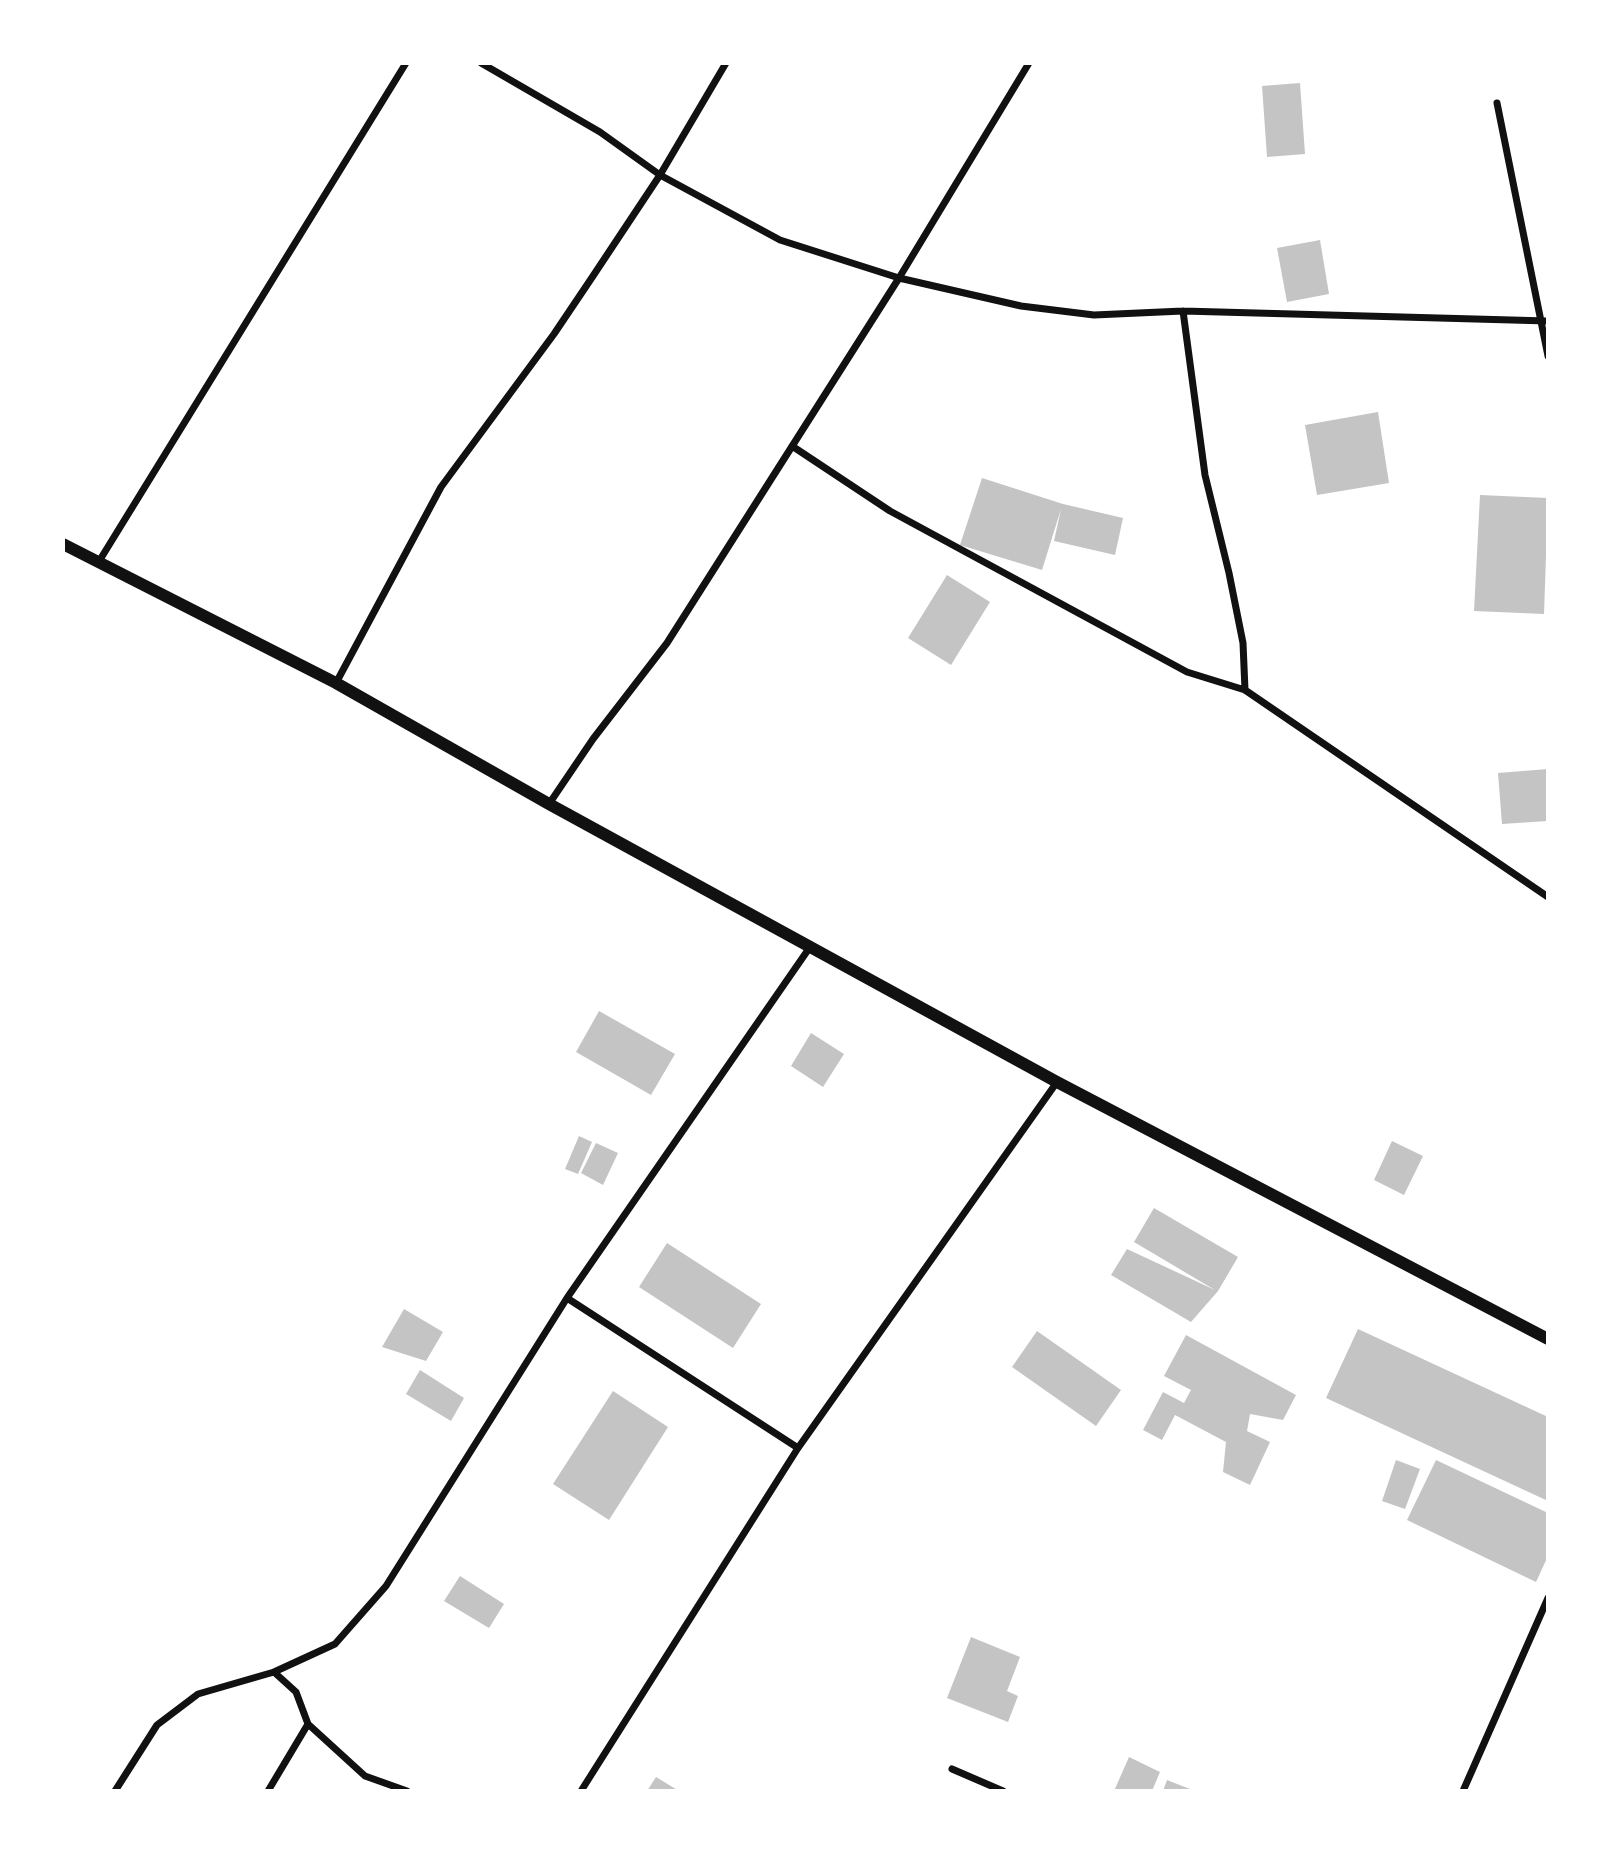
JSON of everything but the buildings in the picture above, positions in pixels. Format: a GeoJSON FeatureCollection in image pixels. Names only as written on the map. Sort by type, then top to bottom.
{"type":"FeatureCollection","features":[{"type":"Feature","properties":{"kind":"street"},"geometry":{"type":"LineString","coordinates":[[98,563],[405,63]]}},
{"type":"Feature","properties":{"kind":"street"},"geometry":{"type":"LineString","coordinates":[[481,63],[600,132],[660,175],[780,240],[900,278],[1021,306],[1094,314],[1183,311],[1544,321]]}},
{"type":"Feature","properties":{"kind":"street"},"geometry":{"type":"LineString","coordinates":[[336,683],[441,488],[554,334],[660,175],[726,63]]}},
{"type":"Feature","properties":{"kind":"street"},"geometry":{"type":"LineString","coordinates":[[548,804],[593,739],[667,643],[900,278],[1029,63]]}},
{"type":"Feature","properties":{"kind":"street"},"geometry":{"type":"LineString","coordinates":[[1497,103],[1544,321],[1548,356]]}},
{"type":"Feature","properties":{"kind":"street"},"geometry":{"type":"LineString","coordinates":[[1183,311],[1205,475],[1243,643],[1245,691]]}},
{"type":"Feature","properties":{"kind":"street"},"geometry":{"type":"LineString","coordinates":[[792,446],[890,511],[1187,672],[1245,691],[1548,897]]}},
{"type":"Feature","properties":{"kind":"street"},"geometry":{"type":"LineString","coordinates":[[63,544],[336,683],[548,804],[1057,1082],[1548,1339]]}},
{"type":"Feature","properties":{"kind":"street"},"geometry":{"type":"LineString","coordinates":[[115,1791],[158,1725],[198,1694],[274,1672],[335,1644],[386,1587],[567,1298],[810,947]]}},
{"type":"Feature","properties":{"kind":"street"},"geometry":{"type":"LineString","coordinates":[[581,1791],[798,1448],[1057,1082]]}},
{"type":"Feature","properties":{"kind":"street"},"geometry":{"type":"LineString","coordinates":[[567,1298],[798,1448]]}},
{"type":"Feature","properties":{"kind":"street"},"geometry":{"type":"LineString","coordinates":[[1463,1791],[1548,1598]]}},
{"type":"Feature","properties":{"kind":"street"},"geometry":{"type":"LineString","coordinates":[[274,1672],[296,1692],[309,1724],[365,1776],[407,1791]]}},
{"type":"Feature","properties":{"kind":"street"},"geometry":{"type":"LineString","coordinates":[[268,1791],[309,1724]]}},
{"type":"Feature","properties":{"kind":"street"},"geometry":{"type":"LineString","coordinates":[[952,1769],[1003,1791]]}}]}
